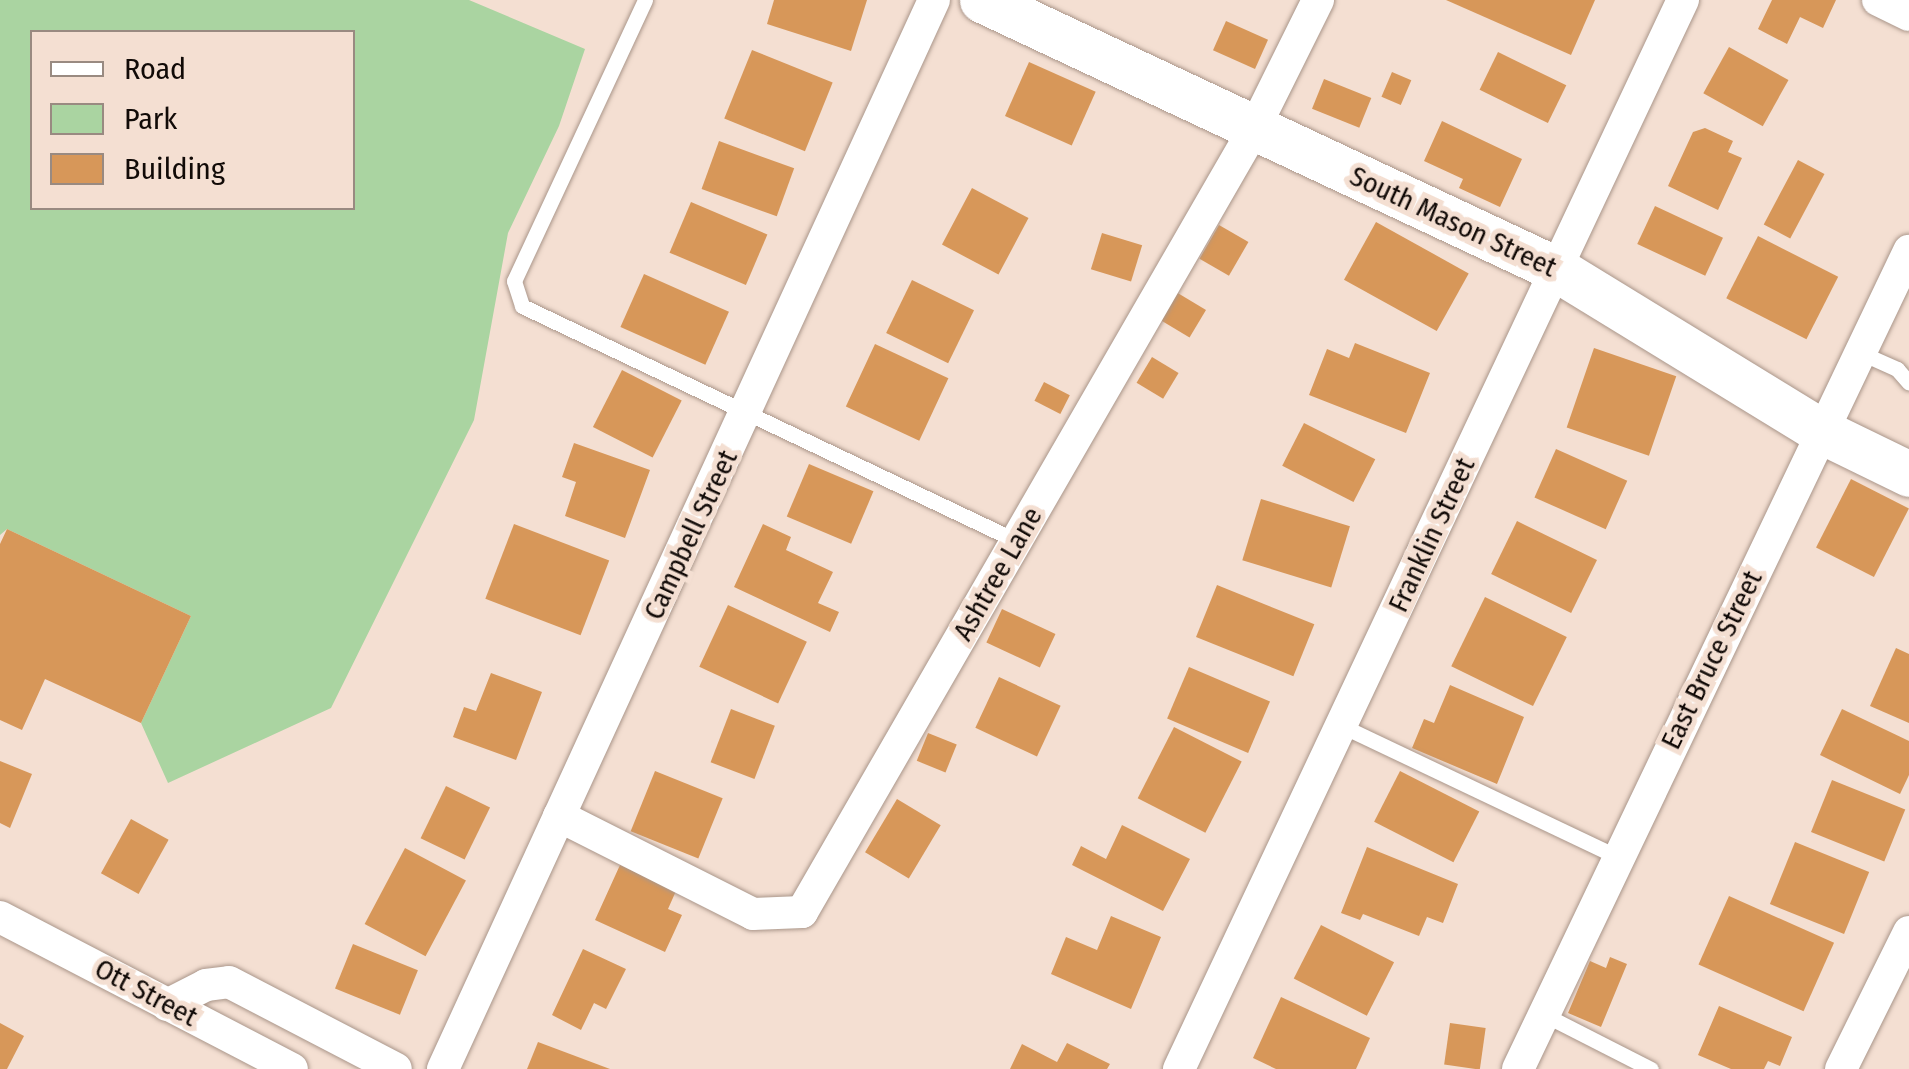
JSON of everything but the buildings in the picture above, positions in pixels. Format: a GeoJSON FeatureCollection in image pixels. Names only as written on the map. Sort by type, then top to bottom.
{"type":"FeatureCollection","features":[{"type":"Feature","properties":{"kind":"main road","name":"South Mason Street"},"geometry":{"type":"LineString","coordinates":[[982,0],[1558,270],[1822,431],[1909,474]]}},
{"type":"Feature","properties":{"kind":"street","name":"Campbell Street"},"geometry":{"type":"LineString","coordinates":[[443,1069],[747,415],[934,0]]}},
{"type":"Feature","properties":{"kind":"street","name":"Ashtree Lane"},"geometry":{"type":"LineString","coordinates":[[559,816],[753,914],[802,912],[1254,130],[1318,0]]}},
{"type":"Feature","properties":{"kind":"street","name":"Franklin Street"},"geometry":{"type":"LineString","coordinates":[[1179,1069],[1683,0]]}},
{"type":"Feature","properties":{"kind":"street"},"geometry":{"type":"LineString","coordinates":[[1878,0],[1909,14]]}},
{"type":"Feature","properties":{"kind":"street","name":"East Bruce Street"},"geometry":{"type":"LineString","coordinates":[[1518,1069],[1909,251]]}},
{"type":"Feature","properties":{"kind":"street","name":"Ott Street"},"geometry":{"type":"LineString","coordinates":[[0,917],[292,1069]]}},
{"type":"Feature","properties":{"kind":"street"},"geometry":{"type":"LineString","coordinates":[[1841,1069],[1909,932]]}},
{"type":"Feature","properties":{"kind":"street"},"geometry":{"type":"LineString","coordinates":[[167,1005],[206,985],[229,982],[396,1069]]}},
{"type":"Feature","properties":{"kind":"lane"},"geometry":{"type":"LineString","coordinates":[[645,0],[514,281],[515,293],[532,313],[1017,541]]}},
{"type":"Feature","properties":{"kind":"lane"},"geometry":{"type":"LineString","coordinates":[[1859,352],[1897,369],[1909,383]]}},
{"type":"Feature","properties":{"kind":"lane"},"geometry":{"type":"LineString","coordinates":[[1342,726],[1618,857]]}},
{"type":"Feature","properties":{"kind":"lane"},"geometry":{"type":"LineString","coordinates":[[1544,1014],[1651,1069]]}},
{"type":"Feature","properties":{"kind":"green space"},"geometry":{"type":"Polygon","coordinates":[[[0,0],[469,0],[585,49],[559,126],[508,233],[474,420],[331,708],[168,783],[141,723],[191,616],[7,529],[0,535],[0,0]]]}}]}
